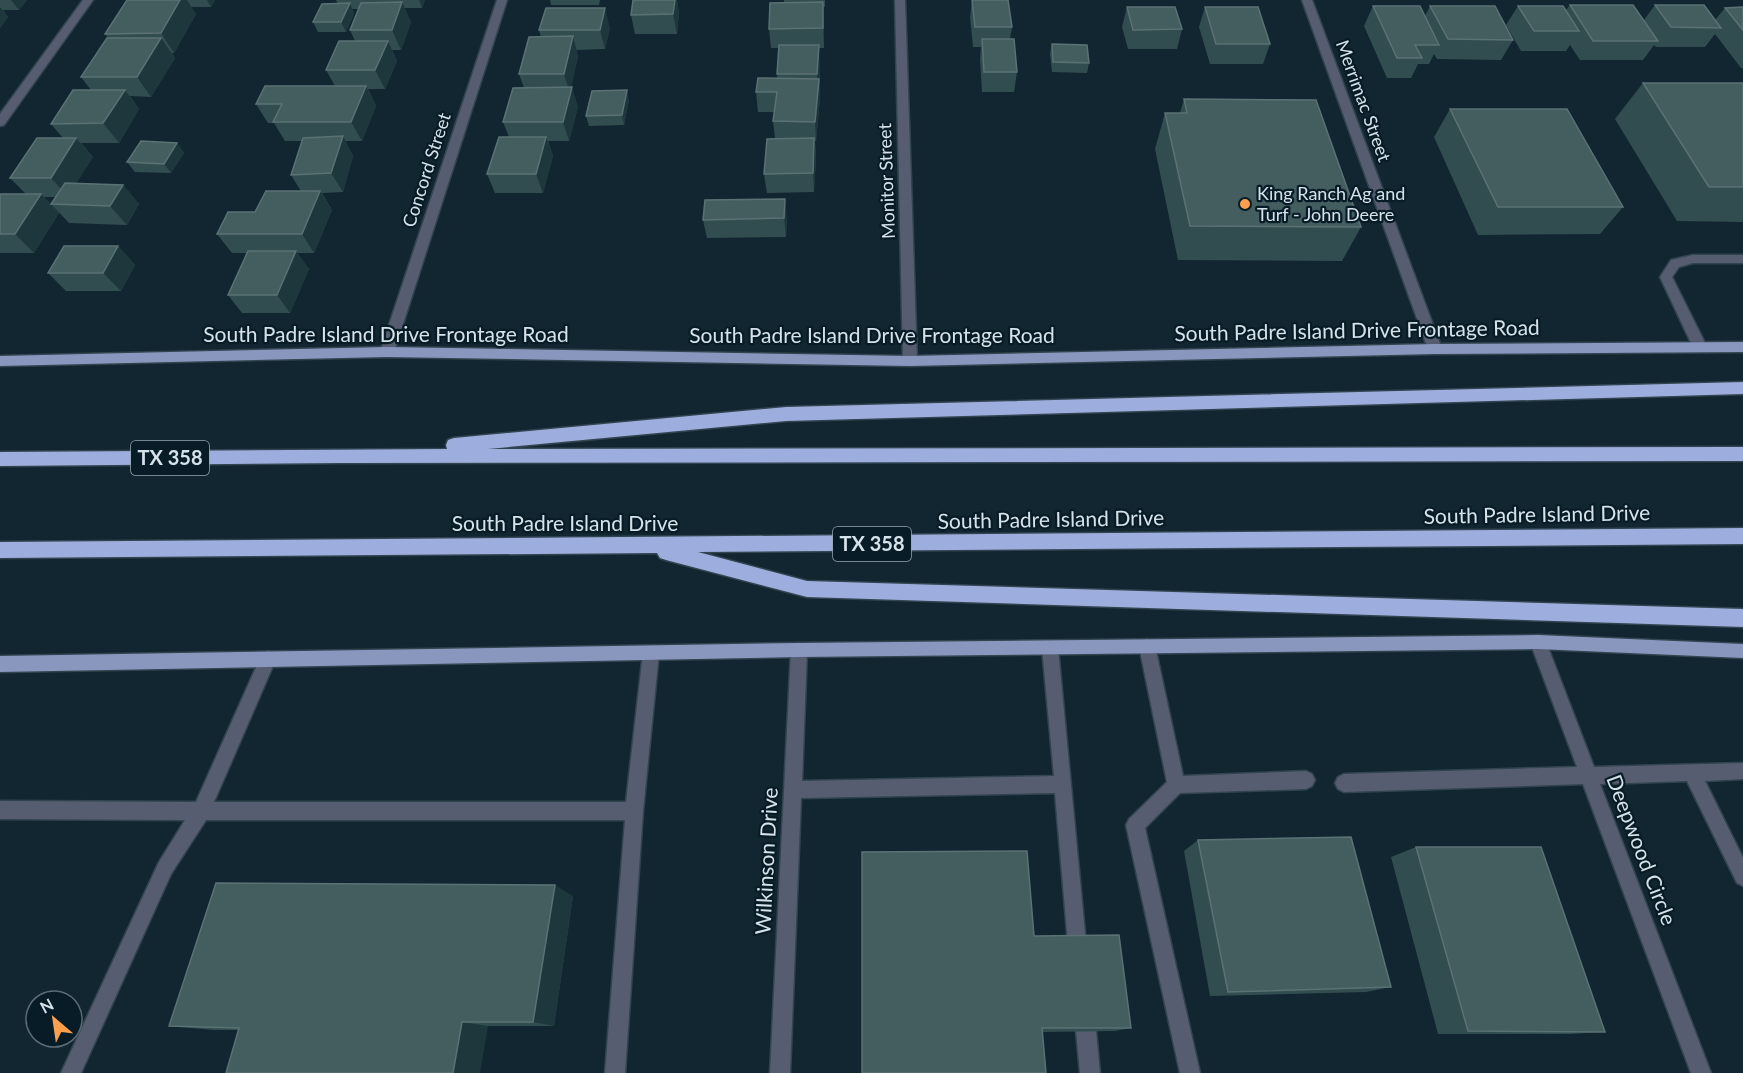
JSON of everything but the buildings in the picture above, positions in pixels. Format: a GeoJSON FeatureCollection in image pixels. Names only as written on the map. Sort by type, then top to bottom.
{"type":"FeatureCollection","features":[{"type":"Feature","properties":{"kind":"highway"},"geometry":{"type":"LineString","coordinates":[[341,456],[786,414],[1743,388]]}},
{"type":"Feature","properties":{"kind":"highway","name":"TX 358"},"geometry":{"type":"LineString","coordinates":[[0,459],[341,456],[1743,454]]}},
{"type":"Feature","properties":{"kind":"highway","name":"South Padre Island Drive"},"geometry":{"type":"LineString","coordinates":[[0,550],[1743,536]]}},
{"type":"Feature","properties":{"kind":"highway"},"geometry":{"type":"LineString","coordinates":[[642,546],[807,589],[1743,618]]}},
{"type":"Feature","properties":{"kind":"main road","name":"South Padre Island Drive Frontage Road"},"geometry":{"type":"LineString","coordinates":[[0,361],[387,352],[910,361],[1435,349],[1743,347]]}},
{"type":"Feature","properties":{"kind":"main road"},"geometry":{"type":"LineString","coordinates":[[0,664],[799,650],[1538,642],[1743,651]]}},
{"type":"Feature","properties":{"kind":"street"},"geometry":{"type":"LineString","coordinates":[[0,122],[88,0]]}},
{"type":"Feature","properties":{"kind":"street","name":"Concord Street"},"geometry":{"type":"LineString","coordinates":[[387,352],[502,0]]}},
{"type":"Feature","properties":{"kind":"street","name":"Monitor Street"},"geometry":{"type":"LineString","coordinates":[[900,0],[910,361]]}},
{"type":"Feature","properties":{"kind":"street","name":"Merrimac Street"},"geometry":{"type":"LineString","coordinates":[[1307,0],[1435,349]]}},
{"type":"Feature","properties":{"kind":"street"},"geometry":{"type":"LineString","coordinates":[[1700,348],[1666,277],[1675,263],[1693,259],[1743,259]]}},
{"type":"Feature","properties":{"kind":"street","name":"Deepwood Circle"},"geometry":{"type":"LineString","coordinates":[[1538,642],[1701,1073]]}},
{"type":"Feature","properties":{"kind":"street"},"geometry":{"type":"LineString","coordinates":[[1147,646],[1176,785]]}},
{"type":"Feature","properties":{"kind":"street"},"geometry":{"type":"LineString","coordinates":[[1050,648],[1077,944]]}},
{"type":"Feature","properties":{"kind":"street","name":"Wilkinson Drive"},"geometry":{"type":"LineString","coordinates":[[780,1073],[799,650]]}},
{"type":"Feature","properties":{"kind":"street"},"geometry":{"type":"LineString","coordinates":[[615,1073],[634,811],[651,653]]}},
{"type":"Feature","properties":{"kind":"street"},"geometry":{"type":"LineString","coordinates":[[71,1073],[165,868],[201,811],[268,659]]}},
{"type":"Feature","properties":{"kind":"street"},"geometry":{"type":"LineString","coordinates":[[1344,783],[1743,771]]}},
{"type":"Feature","properties":{"kind":"street"},"geometry":{"type":"LineString","coordinates":[[1692,773],[1743,878]]}},
{"type":"Feature","properties":{"kind":"street"},"geometry":{"type":"LineString","coordinates":[[1190,1073],[1135,825],[1176,785],[1306,780]]}},
{"type":"Feature","properties":{"kind":"street"},"geometry":{"type":"LineString","coordinates":[[793,790],[1063,784]]}},
{"type":"Feature","properties":{"kind":"street"},"geometry":{"type":"LineString","coordinates":[[0,810],[634,811]]}},
{"type":"Feature","properties":{"kind":"street"},"geometry":{"type":"LineString","coordinates":[[1086,1031],[1090,1073]]}},
{"type":"Feature","properties":{"kind":"place","name":"King Ranch Ag and Turf - John Deere"},"geometry":{"type":"Point","coordinates":[1245,204]}}]}
